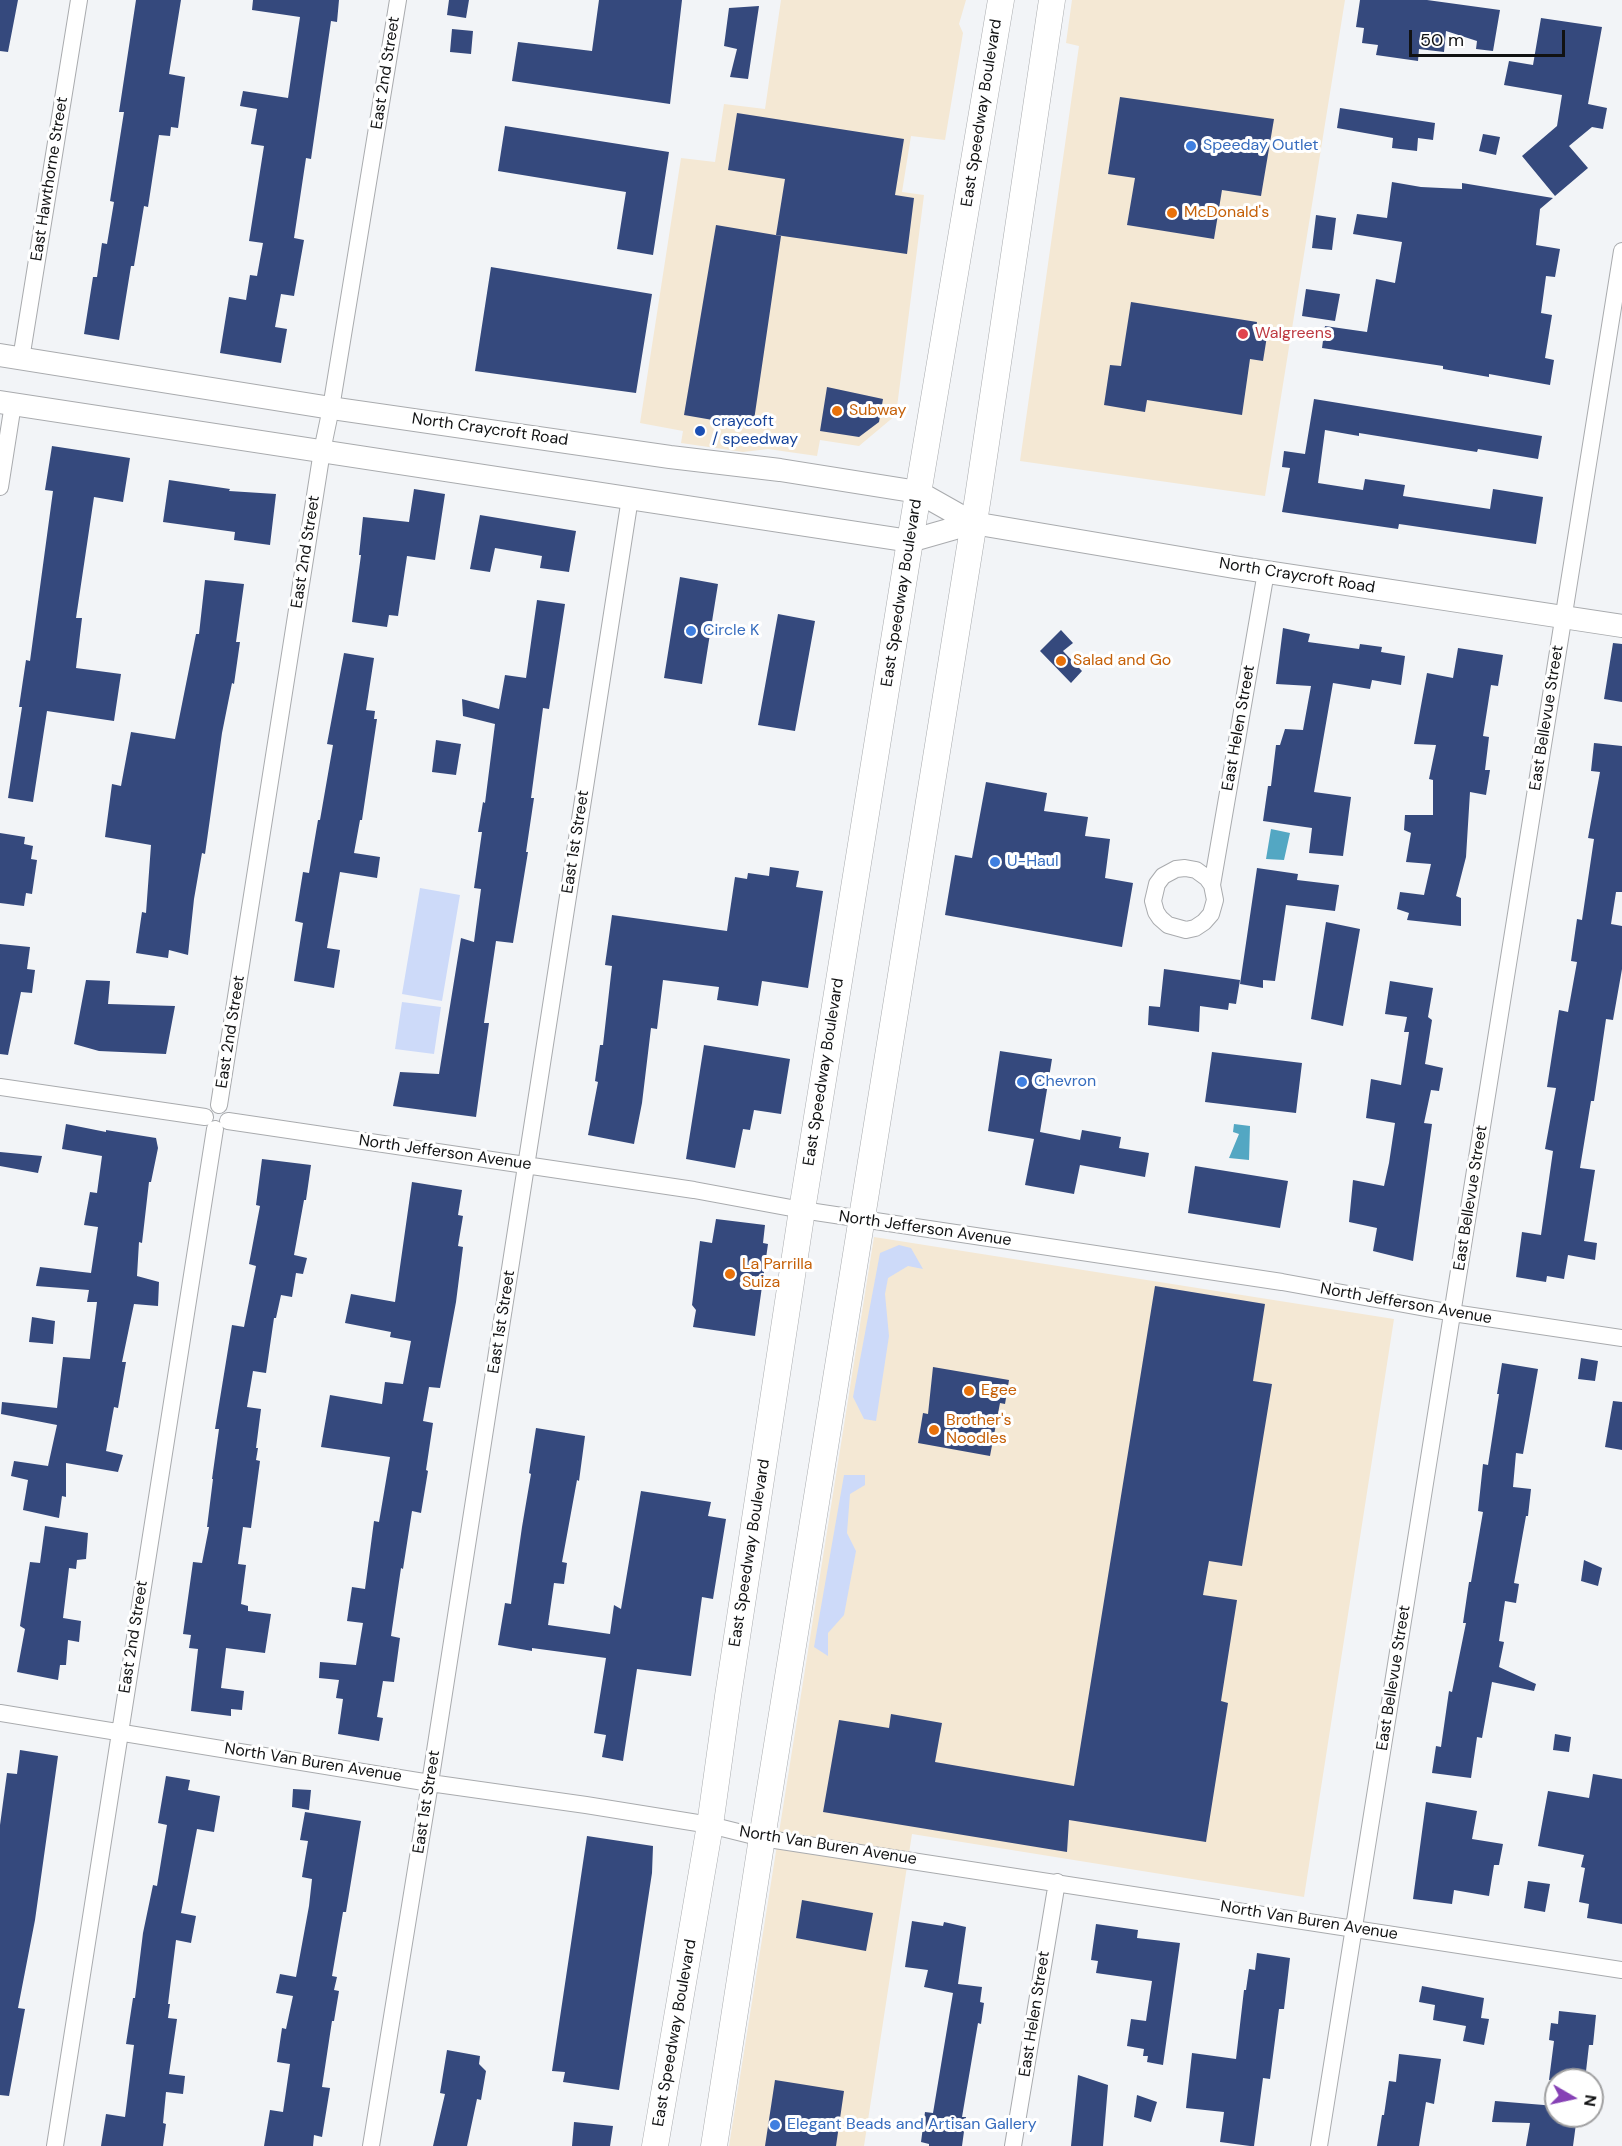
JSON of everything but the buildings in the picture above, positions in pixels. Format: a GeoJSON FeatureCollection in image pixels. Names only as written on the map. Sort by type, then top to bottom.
{"type":"FeatureCollection","features":[{"type":"Feature","properties":{"kind":"main road","name":"East Speedway Boulevard"},"geometry":{"type":"LineString","coordinates":[[655,2146],[710,1825],[802,1210],[918,492],[1001,0]]}},
{"type":"Feature","properties":{"kind":"main road"},"geometry":{"type":"LineString","coordinates":[[714,2146],[973,523],[1052,0]]}},
{"type":"Feature","properties":{"kind":"main road","name":"North Craycroft Road"},"geometry":{"type":"LineString","coordinates":[[10,357],[331,408],[669,457],[780,470],[918,492],[973,523],[1266,572],[1622,626]]}},
{"type":"Feature","properties":{"kind":"main road","name":"North Craycroft Road"},"geometry":{"type":"LineString","coordinates":[[7,403],[910,541],[973,523]]}},
{"type":"Feature","properties":{"kind":"street","name":"East Hawthorne Street"},"geometry":{"type":"LineString","coordinates":[[10,357],[80,0]]}},
{"type":"Feature","properties":{"kind":"street","name":"East 2nd Street"},"geometry":{"type":"LineString","coordinates":[[55,2146],[216,1122],[209,1107],[219,1105],[322,451],[398,0]]}},
{"type":"Feature","properties":{"kind":"street","name":"East Bellevue Street"},"geometry":{"type":"LineString","coordinates":[[1319,2146],[1622,251]]}},
{"type":"Feature","properties":{"kind":"street"},"geometry":{"type":"LineString","coordinates":[[0,487],[7,403]]}},
{"type":"Feature","properties":{"kind":"street","name":"East 1st Street"},"geometry":{"type":"LineString","coordinates":[[371,2146],[630,498]]}},
{"type":"Feature","properties":{"kind":"street","name":"East Helen Street"},"geometry":{"type":"LineString","coordinates":[[1212,885],[1266,572]]}},
{"type":"Feature","properties":{"kind":"street","name":"North Jefferson Avenue"},"geometry":{"type":"LineString","coordinates":[[0,1087],[216,1122],[694,1190],[861,1220],[1282,1282],[1453,1313],[1622,1338]]}},
{"type":"Feature","properties":{"kind":"street","name":"North Van Buren Avenue"},"geometry":{"type":"LineString","coordinates":[[0,1713],[430,1782],[571,1802],[710,1825],[762,1838],[1622,1970]]}},
{"type":"Feature","properties":{"kind":"street","name":"East Helen Street"},"geometry":{"type":"LineString","coordinates":[[1013,2146],[1057,1882]]}},
{"type":"Feature","properties":{"kind":"shaded area"},"geometry":{"type":"Polygon","coordinates":[[[781,0],[966,0],[959,24],[963,33],[945,140],[911,136],[902,192],[924,195],[896,415],[859,446],[820,440],[817,456],[768,449],[743,452],[681,443],[683,431],[640,423],[681,158],[715,162],[724,104],[765,109],[781,0]]]}},
{"type":"Feature","properties":{"kind":"shaded area"},"geometry":{"type":"Polygon","coordinates":[[[1072,0],[1345,0],[1265,496],[1020,461],[1079,46],[1066,43],[1072,0]]]}},
{"type":"Feature","properties":{"kind":"shaded area"},"geometry":{"type":"Polygon","coordinates":[[[420,888],[460,895],[442,1001],[402,994],[420,888]]]}},
{"type":"Feature","properties":{"kind":"shaded area"},"geometry":{"type":"Polygon","coordinates":[[[402,1002],[441,1007],[434,1054],[395,1049],[402,1002]]]}},
{"type":"Feature","properties":{"kind":"shaded area"},"geometry":{"type":"Polygon","coordinates":[[[874,1237],[1394,1319],[1304,1897],[912,1834],[864,2146],[729,2146],[874,1237]]]}},
{"type":"Feature","properties":{"kind":"shaded area"},"geometry":{"type":"Polygon","coordinates":[[[899,1245],[911,1248],[923,1269],[908,1266],[888,1278],[885,1294],[889,1336],[876,1421],[864,1419],[853,1397],[880,1253],[899,1245]]]}},
{"type":"Feature","properties":{"kind":"shaded area"},"geometry":{"type":"Polygon","coordinates":[[[844,1475],[865,1475],[865,1485],[850,1494],[847,1533],[856,1551],[844,1615],[828,1633],[828,1656],[814,1647],[844,1475]]]}},
{"type":"Feature","properties":{"kind":"water"},"geometry":{"type":"Polygon","coordinates":[[[1271,829],[1290,833],[1284,860],[1266,859],[1271,829]]]}},
{"type":"Feature","properties":{"kind":"water"},"geometry":{"type":"Polygon","coordinates":[[[1234,1124],[1250,1126],[1249,1160],[1229,1158],[1239,1134],[1233,1132],[1234,1124]]]}},
{"type":"Feature","properties":{"kind":"place","name":"Speeday Outlet"},"geometry":{"type":"Point","coordinates":[1191,146]}},
{"type":"Feature","properties":{"kind":"place","name":"McDonald's"},"geometry":{"type":"Point","coordinates":[1172,213]}},
{"type":"Feature","properties":{"kind":"place","name":"Walgreens"},"geometry":{"type":"Point","coordinates":[1243,334]}},
{"type":"Feature","properties":{"kind":"place","name":"Subway"},"geometry":{"type":"Point","coordinates":[837,411]}},
{"type":"Feature","properties":{"kind":"place","name":"craycoft / speedway"},"geometry":{"type":"Point","coordinates":[700,431]}},
{"type":"Feature","properties":{"kind":"place","name":"Circle K"},"geometry":{"type":"Point","coordinates":[691,631]}},
{"type":"Feature","properties":{"kind":"place","name":"Salad and Go"},"geometry":{"type":"Point","coordinates":[1061,661]}},
{"type":"Feature","properties":{"kind":"place","name":"U-Haul"},"geometry":{"type":"Point","coordinates":[995,862]}},
{"type":"Feature","properties":{"kind":"place","name":"Chevron"},"geometry":{"type":"Point","coordinates":[1022,1082]}},
{"type":"Feature","properties":{"kind":"place","name":"La Parrilla Suiza"},"geometry":{"type":"Point","coordinates":[730,1274]}},
{"type":"Feature","properties":{"kind":"place","name":"Egee"},"geometry":{"type":"Point","coordinates":[969,1391]}},
{"type":"Feature","properties":{"kind":"place","name":"Brother's Noodles"},"geometry":{"type":"Point","coordinates":[934,1430]}},
{"type":"Feature","properties":{"kind":"place","name":"Elegant Beads and Artisan Gallery"},"geometry":{"type":"Point","coordinates":[775,2125]}}]}
